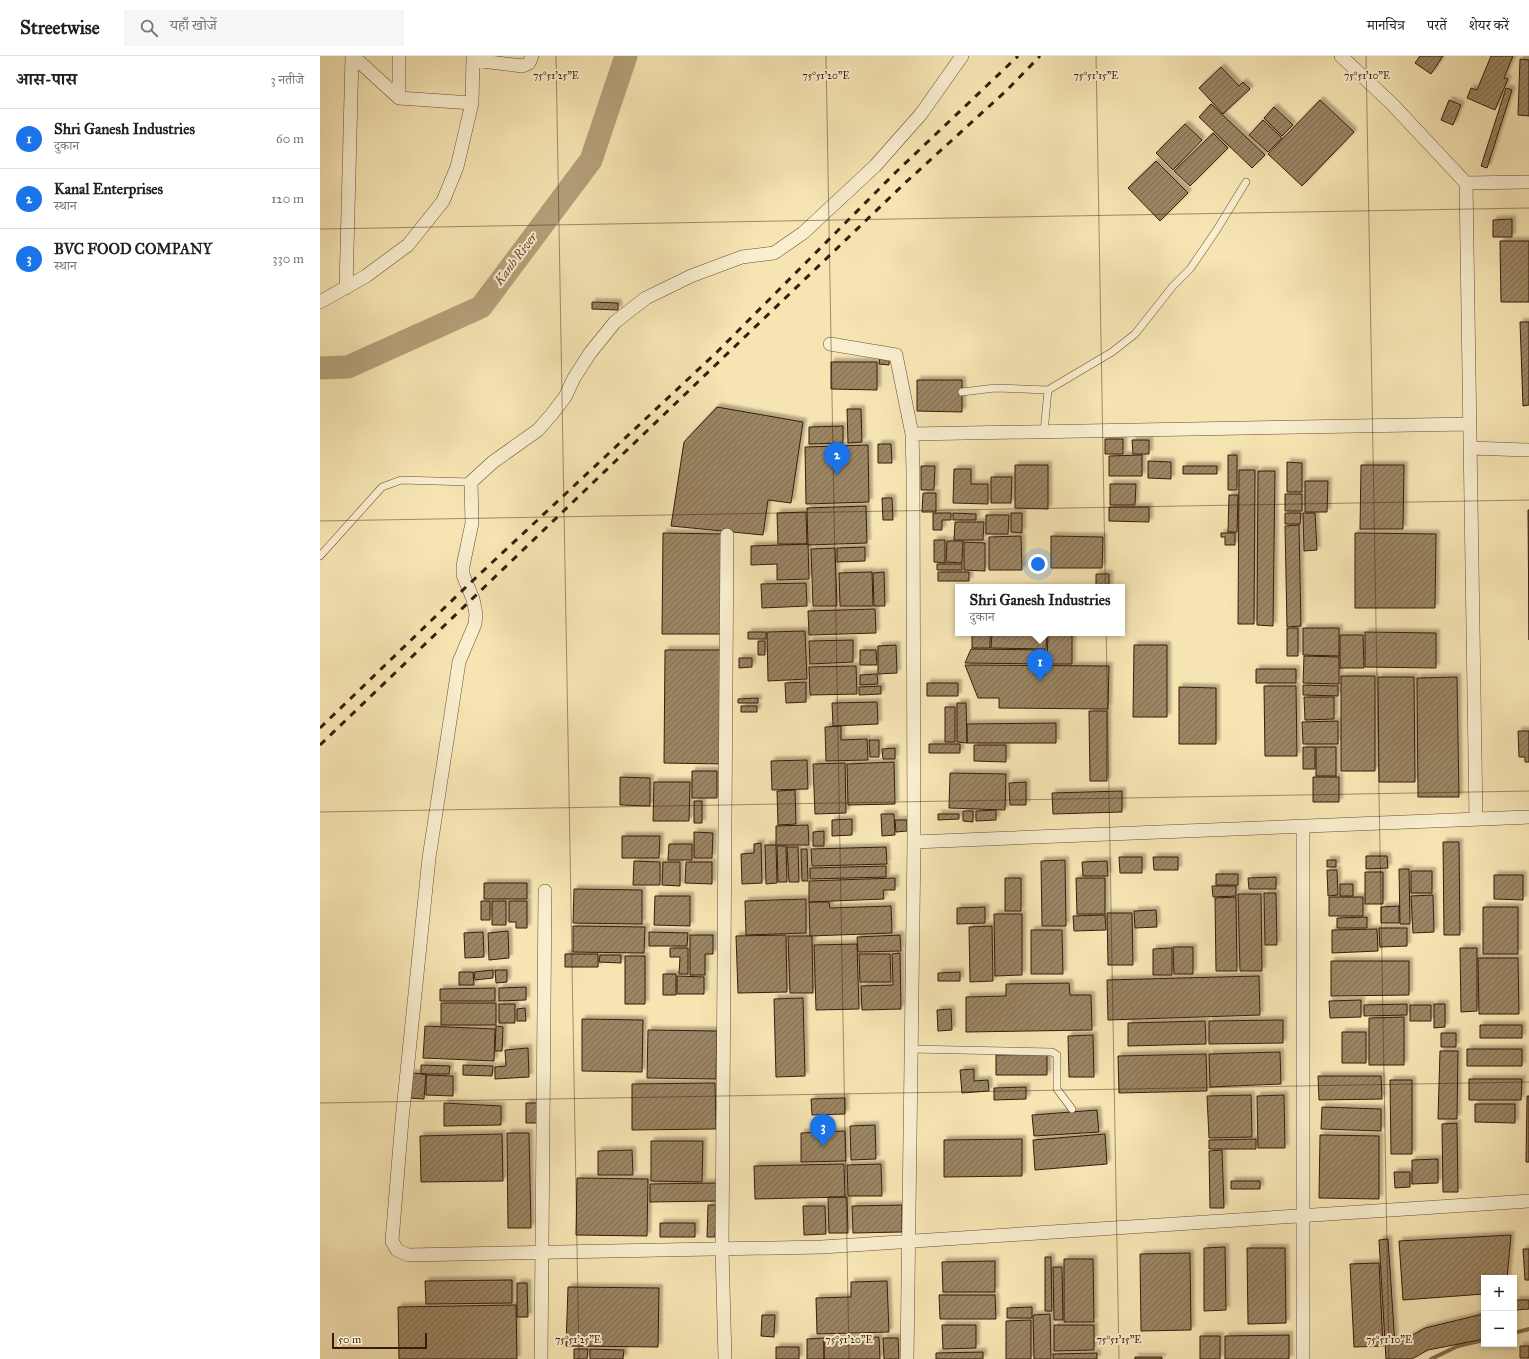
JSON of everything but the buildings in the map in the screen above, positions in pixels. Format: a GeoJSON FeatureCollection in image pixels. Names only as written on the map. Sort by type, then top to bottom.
{"type":"FeatureCollection","features":[{"type":"Feature","properties":{"kind":"street"},"geometry":{"type":"LineString","coordinates":[[353,56],[399,98],[472,103]]}},
{"type":"Feature","properties":{"kind":"street"},"geometry":{"type":"LineString","coordinates":[[346,288],[353,56]]}},
{"type":"Feature","properties":{"kind":"street"},"geometry":{"type":"LineString","coordinates":[[399,56],[399,98]]}},
{"type":"Feature","properties":{"kind":"street"},"geometry":{"type":"LineString","coordinates":[[320,302],[366,276],[408,245],[443,201],[457,167],[472,103],[473,58],[522,66],[530,63],[532,56]]}},
{"type":"Feature","properties":{"kind":"street"},"geometry":{"type":"LineString","coordinates":[[962,56],[921,114],[875,166],[803,233],[774,253],[742,257],[691,276],[646,298],[615,322],[590,353],[574,378],[565,397],[538,430],[493,462],[471,482],[472,523],[463,566],[463,575],[473,599],[476,614],[475,624],[459,662],[429,858],[402,1120],[392,1241],[397,1250],[408,1255],[822,1247],[1529,1201]]}},
{"type":"Feature","properties":{"kind":"street"},"geometry":{"type":"LineString","coordinates":[[1341,56],[1392,104],[1466,183],[1476,819]]}},
{"type":"Feature","properties":{"kind":"street"},"geometry":{"type":"LineString","coordinates":[[1466,183],[1529,182]]}},
{"type":"Feature","properties":{"kind":"street"},"geometry":{"type":"LineString","coordinates":[[830,344],[896,356],[912,434],[914,842],[908,1359]]}},
{"type":"Feature","properties":{"kind":"street"},"geometry":{"type":"LineString","coordinates":[[912,434],[1470,424]]}},
{"type":"Feature","properties":{"kind":"street"},"geometry":{"type":"LineString","coordinates":[[1470,448],[1529,450]]}},
{"type":"Feature","properties":{"kind":"street"},"geometry":{"type":"LineString","coordinates":[[725,1359],[722,1249],[727,535]]}},
{"type":"Feature","properties":{"kind":"street"},"geometry":{"type":"LineString","coordinates":[[914,842],[1529,817]]}},
{"type":"Feature","properties":{"kind":"street"},"geometry":{"type":"LineString","coordinates":[[1303,826],[1303,1359]]}},
{"type":"Feature","properties":{"kind":"street"},"geometry":{"type":"LineString","coordinates":[[542,1359],[541,1253],[545,891]]}},
{"type":"Feature","properties":{"kind":"lane"},"geometry":{"type":"LineString","coordinates":[[962,392],[995,388],[1048,390],[1112,352],[1135,334],[1173,286],[1190,269],[1216,231],[1246,182]]}},
{"type":"Feature","properties":{"kind":"lane"},"geometry":{"type":"LineString","coordinates":[[1044,432],[1048,390]]}},
{"type":"Feature","properties":{"kind":"lane"},"geometry":{"type":"LineString","coordinates":[[320,556],[382,487],[401,480],[416,479],[471,482]]}},
{"type":"Feature","properties":{"kind":"lane"},"geometry":{"type":"LineString","coordinates":[[911,1049],[1052,1052],[1057,1055],[1058,1061],[1058,1089],[1072,1110]]}},
{"type":"Feature","properties":{"kind":"waterway","name":"Kanh River"},"geometry":{"type":"LineString","coordinates":[[320,368],[348,367],[481,307],[591,160],[626,56]]}},
{"type":"Feature","properties":{"kind":"waterway"},"geometry":{"type":"LineString","coordinates":[[1517,1332],[1529,1329]]}},
{"type":"Feature","properties":{"kind":"waterway"},"geometry":{"type":"LineString","coordinates":[[1431,1359],[1458,1346],[1481,1341]]}},
{"type":"Feature","properties":{"kind":"railway"},"geometry":{"type":"LineString","coordinates":[[320,728],[467,586],[717,352],[896,172],[1018,56]]}},
{"type":"Feature","properties":{"kind":"railway"},"geometry":{"type":"LineString","coordinates":[[320,745],[905,183],[1007,90],[1040,56]]}},
{"type":"Feature","properties":{"kind":"place","name":"Kanal Enterprises"},"geometry":{"type":"Point","coordinates":[837,475]}},
{"type":"Feature","properties":{"kind":"place","name":"Shri Ganesh Industries"},"geometry":{"type":"Point","coordinates":[1040,682]}},
{"type":"Feature","properties":{"kind":"place","name":"BVC FOOD COMPANY"},"geometry":{"type":"Point","coordinates":[823,1147]}}]}
